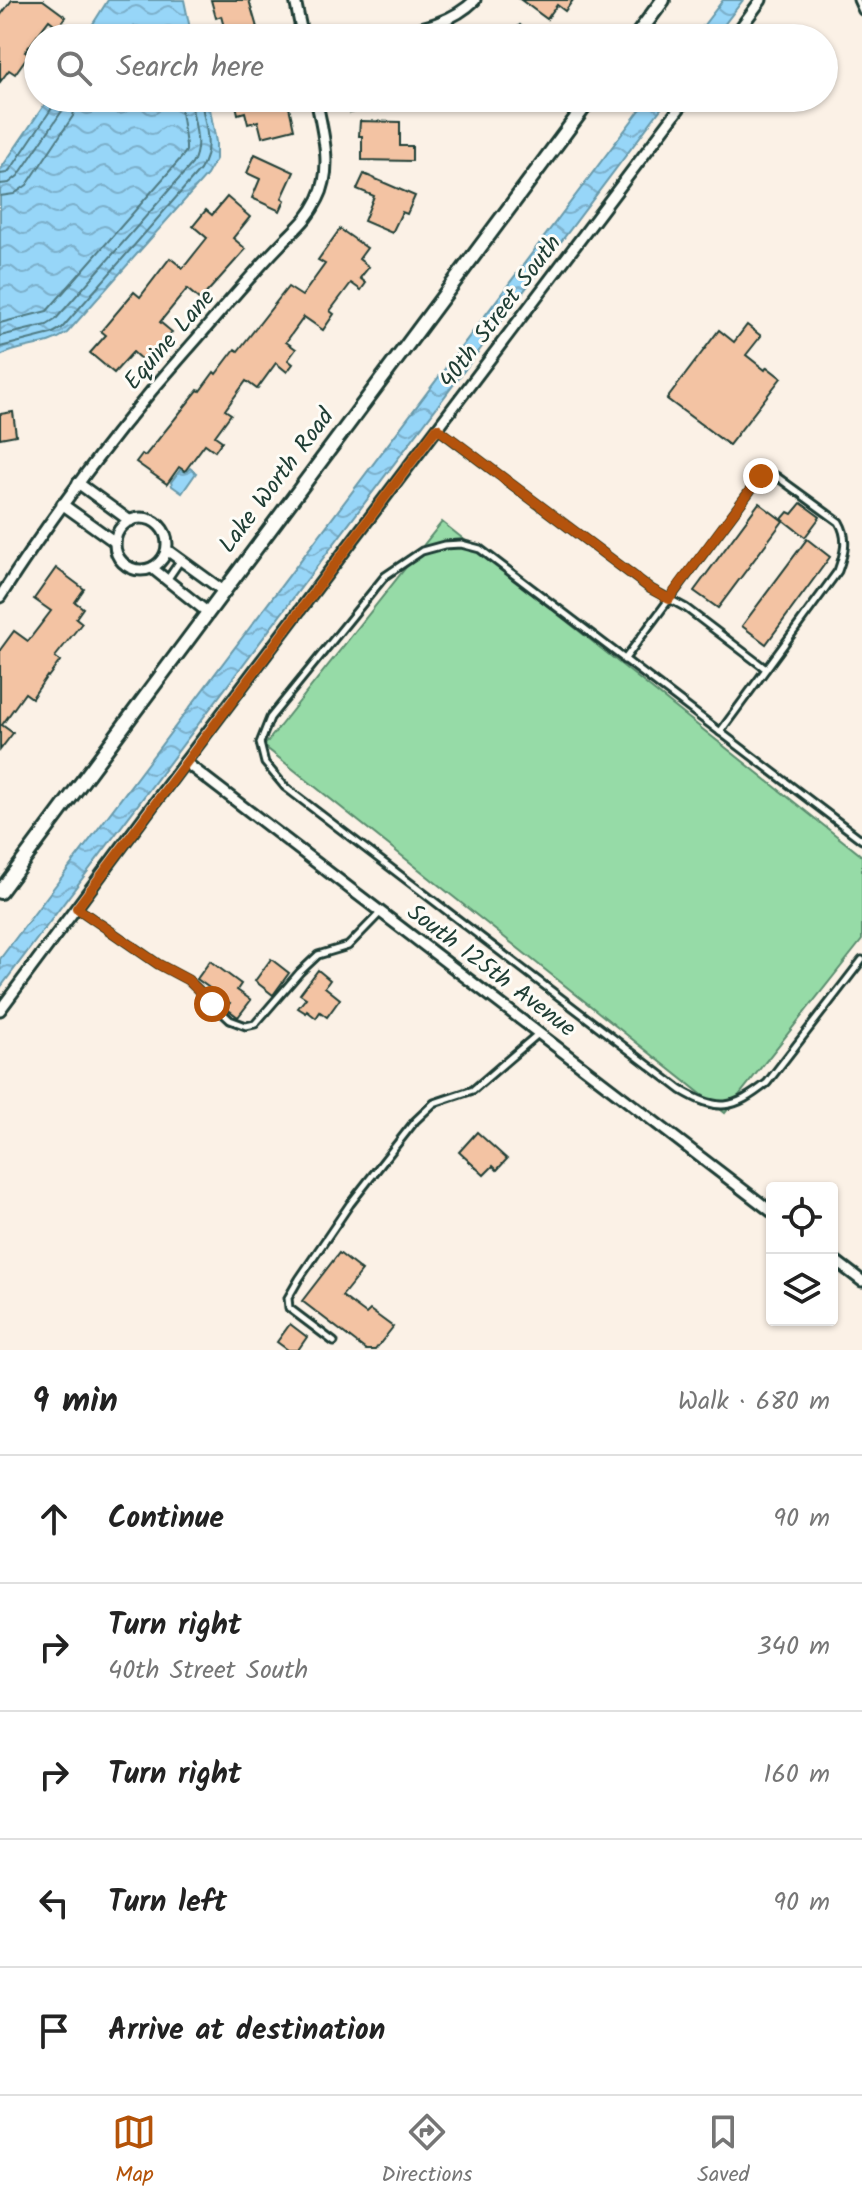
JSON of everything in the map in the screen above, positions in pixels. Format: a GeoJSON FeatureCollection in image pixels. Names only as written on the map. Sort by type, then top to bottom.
{"type":"FeatureCollection","features":[{"type":"Feature","properties":{"kind":"street"},"geometry":{"type":"LineString","coordinates":[[295,0],[300,24]]}},
{"type":"Feature","properties":{"kind":"street"},"geometry":{"type":"LineString","coordinates":[[432,24],[444,21],[475,0]]}},
{"type":"Feature","properties":{"kind":"street"},"geometry":{"type":"LineString","coordinates":[[645,24],[663,0]]}},
{"type":"Feature","properties":{"kind":"street"},"geometry":{"type":"LineString","coordinates":[[743,24],[761,0]]}},
{"type":"Feature","properties":{"kind":"street","name":"Equine Lane"},"geometry":{"type":"LineString","coordinates":[[0,597],[45,526],[174,364],[281,244],[304,223],[320,196],[326,166],[319,112]]}},
{"type":"Feature","properties":{"kind":"street","name":"Lake Worth Road"},"geometry":{"type":"LineString","coordinates":[[0,892],[580,112]]}},
{"type":"Feature","properties":{"kind":"street","name":"40th Street South"},"geometry":{"type":"LineString","coordinates":[[0,1010],[676,112]]}},
{"type":"Feature","properties":{"kind":"street"},"geometry":{"type":"LineString","coordinates":[[78,483],[130,521]]}},
{"type":"Feature","properties":{"kind":"street"},"geometry":{"type":"LineString","coordinates":[[62,504],[115,542]]}},
{"type":"Feature","properties":{"kind":"street"},"geometry":{"type":"LineString","coordinates":[[146,518],[161,526],[168,542],[167,550],[159,564],[152,568],[134,570],[119,559],[115,542],[123,526],[130,521],[146,518]]}},
{"type":"Feature","properties":{"kind":"street"},"geometry":{"type":"LineString","coordinates":[[167,550],[222,590]]}},
{"type":"Feature","properties":{"kind":"street"},"geometry":{"type":"LineString","coordinates":[[152,568],[207,612]]}},
{"type":"Feature","properties":{"kind":"street","name":"South 125th Avenue"},"geometry":{"type":"LineString","coordinates":[[185,762],[766,1207]]}},
{"type":"Feature","properties":{"kind":"street"},"geometry":{"type":"LineString","coordinates":[[838,1263],[862,1281]]}},
{"type":"Feature","properties":{"kind":"lane"},"geometry":{"type":"LineString","coordinates":[[857,0],[862,11]]}},
{"type":"Feature","properties":{"kind":"lane"},"geometry":{"type":"LineString","coordinates":[[437,428],[638,580],[686,608],[766,669]]}},
{"type":"Feature","properties":{"kind":"lane"},"geometry":{"type":"LineString","coordinates":[[624,660],[761,476],[776,476],[839,522],[845,532],[845,548],[838,571],[720,732]]}},
{"type":"Feature","properties":{"kind":"lane"},"geometry":{"type":"LineString","coordinates":[[862,840],[480,549],[461,544],[422,551],[385,576],[270,718],[260,743],[265,763],[285,787],[681,1090],[702,1102],[719,1105],[737,1103],[767,1083],[862,960]]}},
{"type":"Feature","properties":{"kind":"lane"},"geometry":{"type":"LineString","coordinates":[[167,580],[181,560]]}},
{"type":"Feature","properties":{"kind":"lane"},"geometry":{"type":"LineString","coordinates":[[77,908],[158,964],[188,980],[230,1020],[246,1026],[255,1024],[318,955],[348,946],[381,912]]}},
{"type":"Feature","properties":{"kind":"lane"},"geometry":{"type":"LineString","coordinates":[[334,1342],[289,1308],[288,1298],[299,1279],[350,1204],[415,1121],[434,1103],[473,1090],[538,1033]]}},
{"type":"Feature","properties":{"kind":"green space"},"geometry":{"type":"Polygon","coordinates":[[[442,522],[862,856],[862,940],[725,1113],[264,746],[442,522]]]}},
{"type":"Feature","properties":{"kind":"water"},"geometry":{"type":"Polygon","coordinates":[[[108,0],[184,0],[189,24],[93,24],[108,0]]]}},
{"type":"Feature","properties":{"kind":"water"},"geometry":{"type":"Polygon","coordinates":[[[723,0],[743,0],[725,24],[705,24],[723,0]]]}},
{"type":"Feature","properties":{"kind":"water"},"geometry":{"type":"Polygon","coordinates":[[[39,112],[211,112],[216,159],[207,175],[67,333],[0,356],[0,170],[39,112]]]}},
{"type":"Feature","properties":{"kind":"water"},"geometry":{"type":"Polygon","coordinates":[[[638,112],[658,112],[0,988],[0,959],[638,112]]]}},
{"type":"Feature","properties":{"kind":"water"},"geometry":{"type":"Polygon","coordinates":[[[190,468],[196,473],[182,493],[171,482],[180,470],[186,472],[190,468]]]}},
{"type":"Feature","properties":{"kind":"building"},"geometry":{"type":"Polygon","coordinates":[[[12,0],[43,0],[66,17],[60,24],[49,20],[46,24],[24,24],[24,61],[15,74],[9,70],[0,82],[0,16],[12,0]]]}},
{"type":"Feature","properties":{"kind":"building"},"geometry":{"type":"Polygon","coordinates":[[[211,0],[249,0],[256,24],[223,24],[221,16],[216,18],[211,0]]]}},
{"type":"Feature","properties":{"kind":"building"},"geometry":{"type":"Polygon","coordinates":[[[521,0],[573,0],[565,11],[557,5],[547,19],[521,0]]]}},
{"type":"Feature","properties":{"kind":"building"},"geometry":{"type":"Polygon","coordinates":[[[245,112],[290,112],[294,129],[262,137],[258,121],[248,124],[245,112]]]}},
{"type":"Feature","properties":{"kind":"building"},"geometry":{"type":"Polygon","coordinates":[[[360,121],[400,122],[400,146],[412,146],[412,161],[362,160],[360,121]]]}},
{"type":"Feature","properties":{"kind":"building"},"geometry":{"type":"Polygon","coordinates":[[[255,154],[294,172],[282,198],[285,200],[280,211],[252,198],[260,179],[247,173],[255,154]]]}},
{"type":"Feature","properties":{"kind":"building"},"geometry":{"type":"Polygon","coordinates":[[[364,174],[415,196],[407,214],[402,212],[392,233],[364,221],[374,196],[357,189],[364,174]]]}},
{"type":"Feature","properties":{"kind":"building"},"geometry":{"type":"Polygon","coordinates":[[[227,197],[250,217],[233,238],[246,249],[200,300],[187,289],[160,322],[172,332],[145,363],[133,352],[114,373],[90,353],[106,335],[101,331],[134,292],[140,297],[170,258],[183,268],[207,238],[193,226],[206,210],[212,215],[227,197]]]}},
{"type":"Feature","properties":{"kind":"building"},"geometry":{"type":"Polygon","coordinates":[[[340,229],[367,248],[359,259],[369,267],[360,278],[366,283],[361,290],[351,283],[330,311],[334,314],[323,330],[304,317],[286,342],[296,349],[288,360],[293,364],[287,372],[276,363],[257,389],[246,381],[225,410],[231,414],[215,436],[222,441],[215,451],[205,444],[185,471],[179,467],[167,484],[136,462],[142,454],[145,456],[235,349],[238,351],[288,287],[302,296],[325,264],[318,260],[340,229]]]}},
{"type":"Feature","properties":{"kind":"building"},"geometry":{"type":"Polygon","coordinates":[[[747,325],[761,336],[746,355],[781,378],[729,445],[667,399],[719,330],[734,342],[747,325]]]}},
{"type":"Feature","properties":{"kind":"building"},"geometry":{"type":"Polygon","coordinates":[[[13,412],[16,435],[0,438],[0,414],[13,412]]]}},
{"type":"Feature","properties":{"kind":"building"},"geometry":{"type":"Polygon","coordinates":[[[759,503],[783,521],[718,608],[694,591],[759,503]]]}},
{"type":"Feature","properties":{"kind":"building"},"geometry":{"type":"Polygon","coordinates":[[[801,503],[820,517],[805,537],[782,519],[788,512],[792,514],[801,503]]]}},
{"type":"Feature","properties":{"kind":"building"},"geometry":{"type":"Polygon","coordinates":[[[807,539],[830,557],[766,644],[742,626],[807,539]]]}},
{"type":"Feature","properties":{"kind":"building"},"geometry":{"type":"Polygon","coordinates":[[[56,568],[84,589],[75,602],[83,608],[76,618],[82,623],[55,657],[60,661],[32,698],[25,693],[2,725],[13,733],[0,750],[0,650],[14,631],[28,641],[51,611],[34,599],[56,568]]]}},
{"type":"Feature","properties":{"kind":"building"},"geometry":{"type":"Polygon","coordinates":[[[271,959],[289,973],[273,995],[255,981],[271,959]]]}},
{"type":"Feature","properties":{"kind":"building"},"geometry":{"type":"Polygon","coordinates":[[[210,961],[241,984],[237,990],[251,1000],[238,1017],[226,1008],[230,1003],[197,979],[210,961]]]}},
{"type":"Feature","properties":{"kind":"building"},"geometry":{"type":"Polygon","coordinates":[[[318,970],[330,980],[325,987],[340,999],[327,1017],[320,1012],[316,1018],[298,1008],[306,998],[300,994],[318,970]]]}},
{"type":"Feature","properties":{"kind":"building"},"geometry":{"type":"Polygon","coordinates":[[[477,1132],[507,1159],[497,1170],[493,1166],[484,1175],[459,1152],[477,1132]]]}},
{"type":"Feature","properties":{"kind":"building"},"geometry":{"type":"Polygon","coordinates":[[[339,1253],[362,1271],[342,1296],[366,1314],[370,1310],[393,1327],[375,1350],[366,1350],[302,1301],[339,1253]]]}},
{"type":"Feature","properties":{"kind":"building"},"geometry":{"type":"Polygon","coordinates":[[[290,1324],[307,1337],[298,1350],[288,1350],[277,1342],[290,1324]]]}},
{"type":"Feature","properties":{"kind":"route"},"geometry":{"type":"LineString","coordinates":[[212,1004],[188,980],[158,964],[77,908],[437,428],[651,589],[669,599],[761,476]]}}]}
